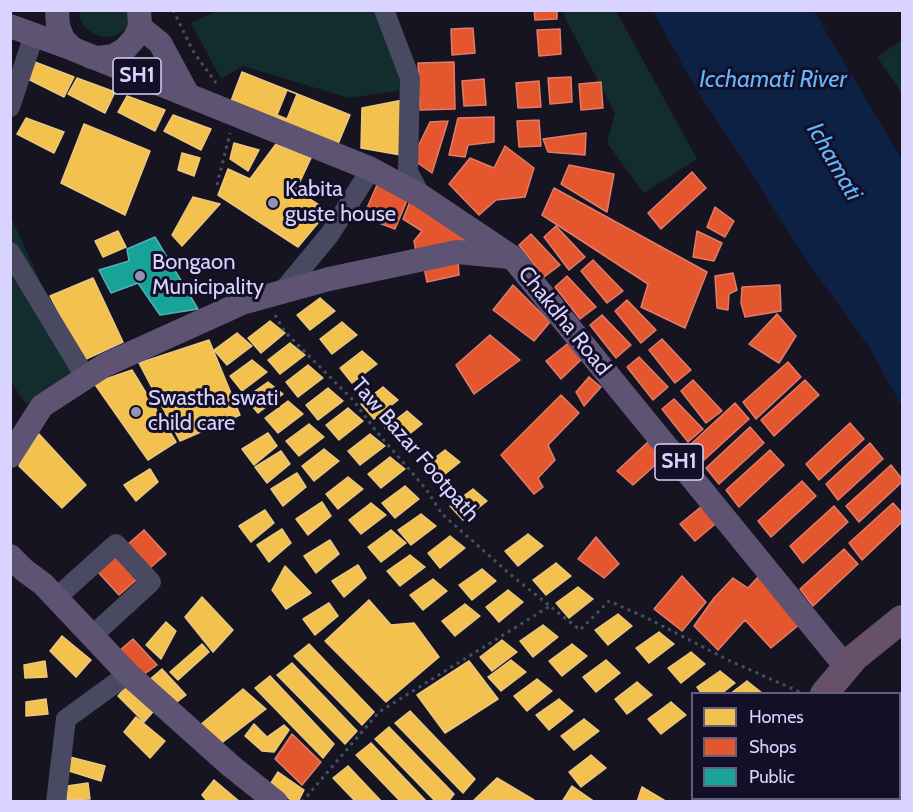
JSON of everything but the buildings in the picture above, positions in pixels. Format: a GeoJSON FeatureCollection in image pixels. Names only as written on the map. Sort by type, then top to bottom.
{"type":"FeatureCollection","features":[{"type":"Feature","properties":{"kind":"highway"},"geometry":{"type":"LineString","coordinates":[[825,692],[846,667],[903,619]]}},
{"type":"Feature","properties":{"kind":"main road"},"geometry":{"type":"LineString","coordinates":[[57,10],[58,26],[63,39],[79,52]]}},
{"type":"Feature","properties":{"kind":"main road","name":"Chakdha Road"},"geometry":{"type":"LineString","coordinates":[[79,52],[99,58],[112,56],[125,49],[134,39],[139,19]]}},
{"type":"Feature","properties":{"kind":"main road","name":"Chakdha Road"},"geometry":{"type":"LineString","coordinates":[[139,19],[160,43],[188,95]]}},
{"type":"Feature","properties":{"kind":"main road","name":"Chakdha Road"},"geometry":{"type":"LineString","coordinates":[[10,26],[371,169],[421,196],[512,257],[846,667]]}},
{"type":"Feature","properties":{"kind":"main road"},"geometry":{"type":"LineString","coordinates":[[10,456],[42,406],[115,360],[242,303],[329,279],[457,252],[512,257]]}},
{"type":"Feature","properties":{"kind":"main road"},"geometry":{"type":"LineString","coordinates":[[10,556],[56,598],[128,674],[231,766],[274,801]]}},
{"type":"Feature","properties":{"kind":"street"},"geometry":{"type":"LineString","coordinates":[[384,10],[410,78],[408,172],[421,196]]}},
{"type":"Feature","properties":{"kind":"street"},"geometry":{"type":"LineString","coordinates":[[10,107],[34,35]]}},
{"type":"Feature","properties":{"kind":"street"},"geometry":{"type":"LineString","coordinates":[[273,295],[330,234],[371,169]]}},
{"type":"Feature","properties":{"kind":"street"},"geometry":{"type":"LineString","coordinates":[[10,252],[86,378]]}},
{"type":"Feature","properties":{"kind":"street"},"geometry":{"type":"LineString","coordinates":[[56,598],[116,544],[151,582],[92,636]]}},
{"type":"Feature","properties":{"kind":"street"},"geometry":{"type":"LineString","coordinates":[[56,801],[66,719],[128,674]]}},
{"type":"Feature","properties":{"kind":"path"},"geometry":{"type":"LineString","coordinates":[[173,10],[193,51],[221,90]]}},
{"type":"Feature","properties":{"kind":"path","name":"Taw Bazar Footpath"},"geometry":{"type":"LineString","coordinates":[[273,295],[285,332],[353,400],[376,431],[426,489],[442,514],[510,575],[580,630],[609,602],[647,618],[728,660],[802,692]]}},
{"type":"Feature","properties":{"kind":"path"},"geometry":{"type":"LineString","coordinates":[[302,801],[380,712],[550,606]]}},
{"type":"Feature","properties":{"kind":"green space"},"geometry":{"type":"Polygon","coordinates":[[[79,11],[132,11],[125,29],[115,36],[104,37],[85,28],[79,11]]]}},
{"type":"Feature","properties":{"kind":"green space"},"geometry":{"type":"Polygon","coordinates":[[[217,11],[377,11],[404,90],[349,98],[243,66],[221,79],[191,23],[217,11]]]}},
{"type":"Feature","properties":{"kind":"green space"},"geometry":{"type":"Polygon","coordinates":[[[563,11],[616,11],[697,159],[644,193],[607,143],[615,113],[563,11]]]}},
{"type":"Feature","properties":{"kind":"green space"},"geometry":{"type":"Polygon","coordinates":[[[902,40],[902,93],[877,57],[902,40]]]}},
{"type":"Feature","properties":{"kind":"green space"},"geometry":{"type":"Polygon","coordinates":[[[10,215],[80,369],[26,404],[11,382],[10,215]]]}},
{"type":"Feature","properties":{"kind":"water","name":"Icchamati River"},"geometry":{"type":"Polygon","coordinates":[[[653,11],[814,11],[902,160],[902,407],[869,347],[810,265],[692,82],[653,11]]]}},
{"type":"Feature","properties":{"kind":"place","name":"Kabita guste house"},"geometry":{"type":"Point","coordinates":[273,203]}},
{"type":"Feature","properties":{"kind":"place","name":"Bongaon Municipality"},"geometry":{"type":"Point","coordinates":[140,276]}},
{"type":"Feature","properties":{"kind":"place","name":"Swastha swati child care"},"geometry":{"type":"Point","coordinates":[136,412]}},
{"type":"Feature","properties":{"kind":"water label","name":"Ichamati"},"geometry":{"type":"Point","coordinates":[834,162]}}]}
